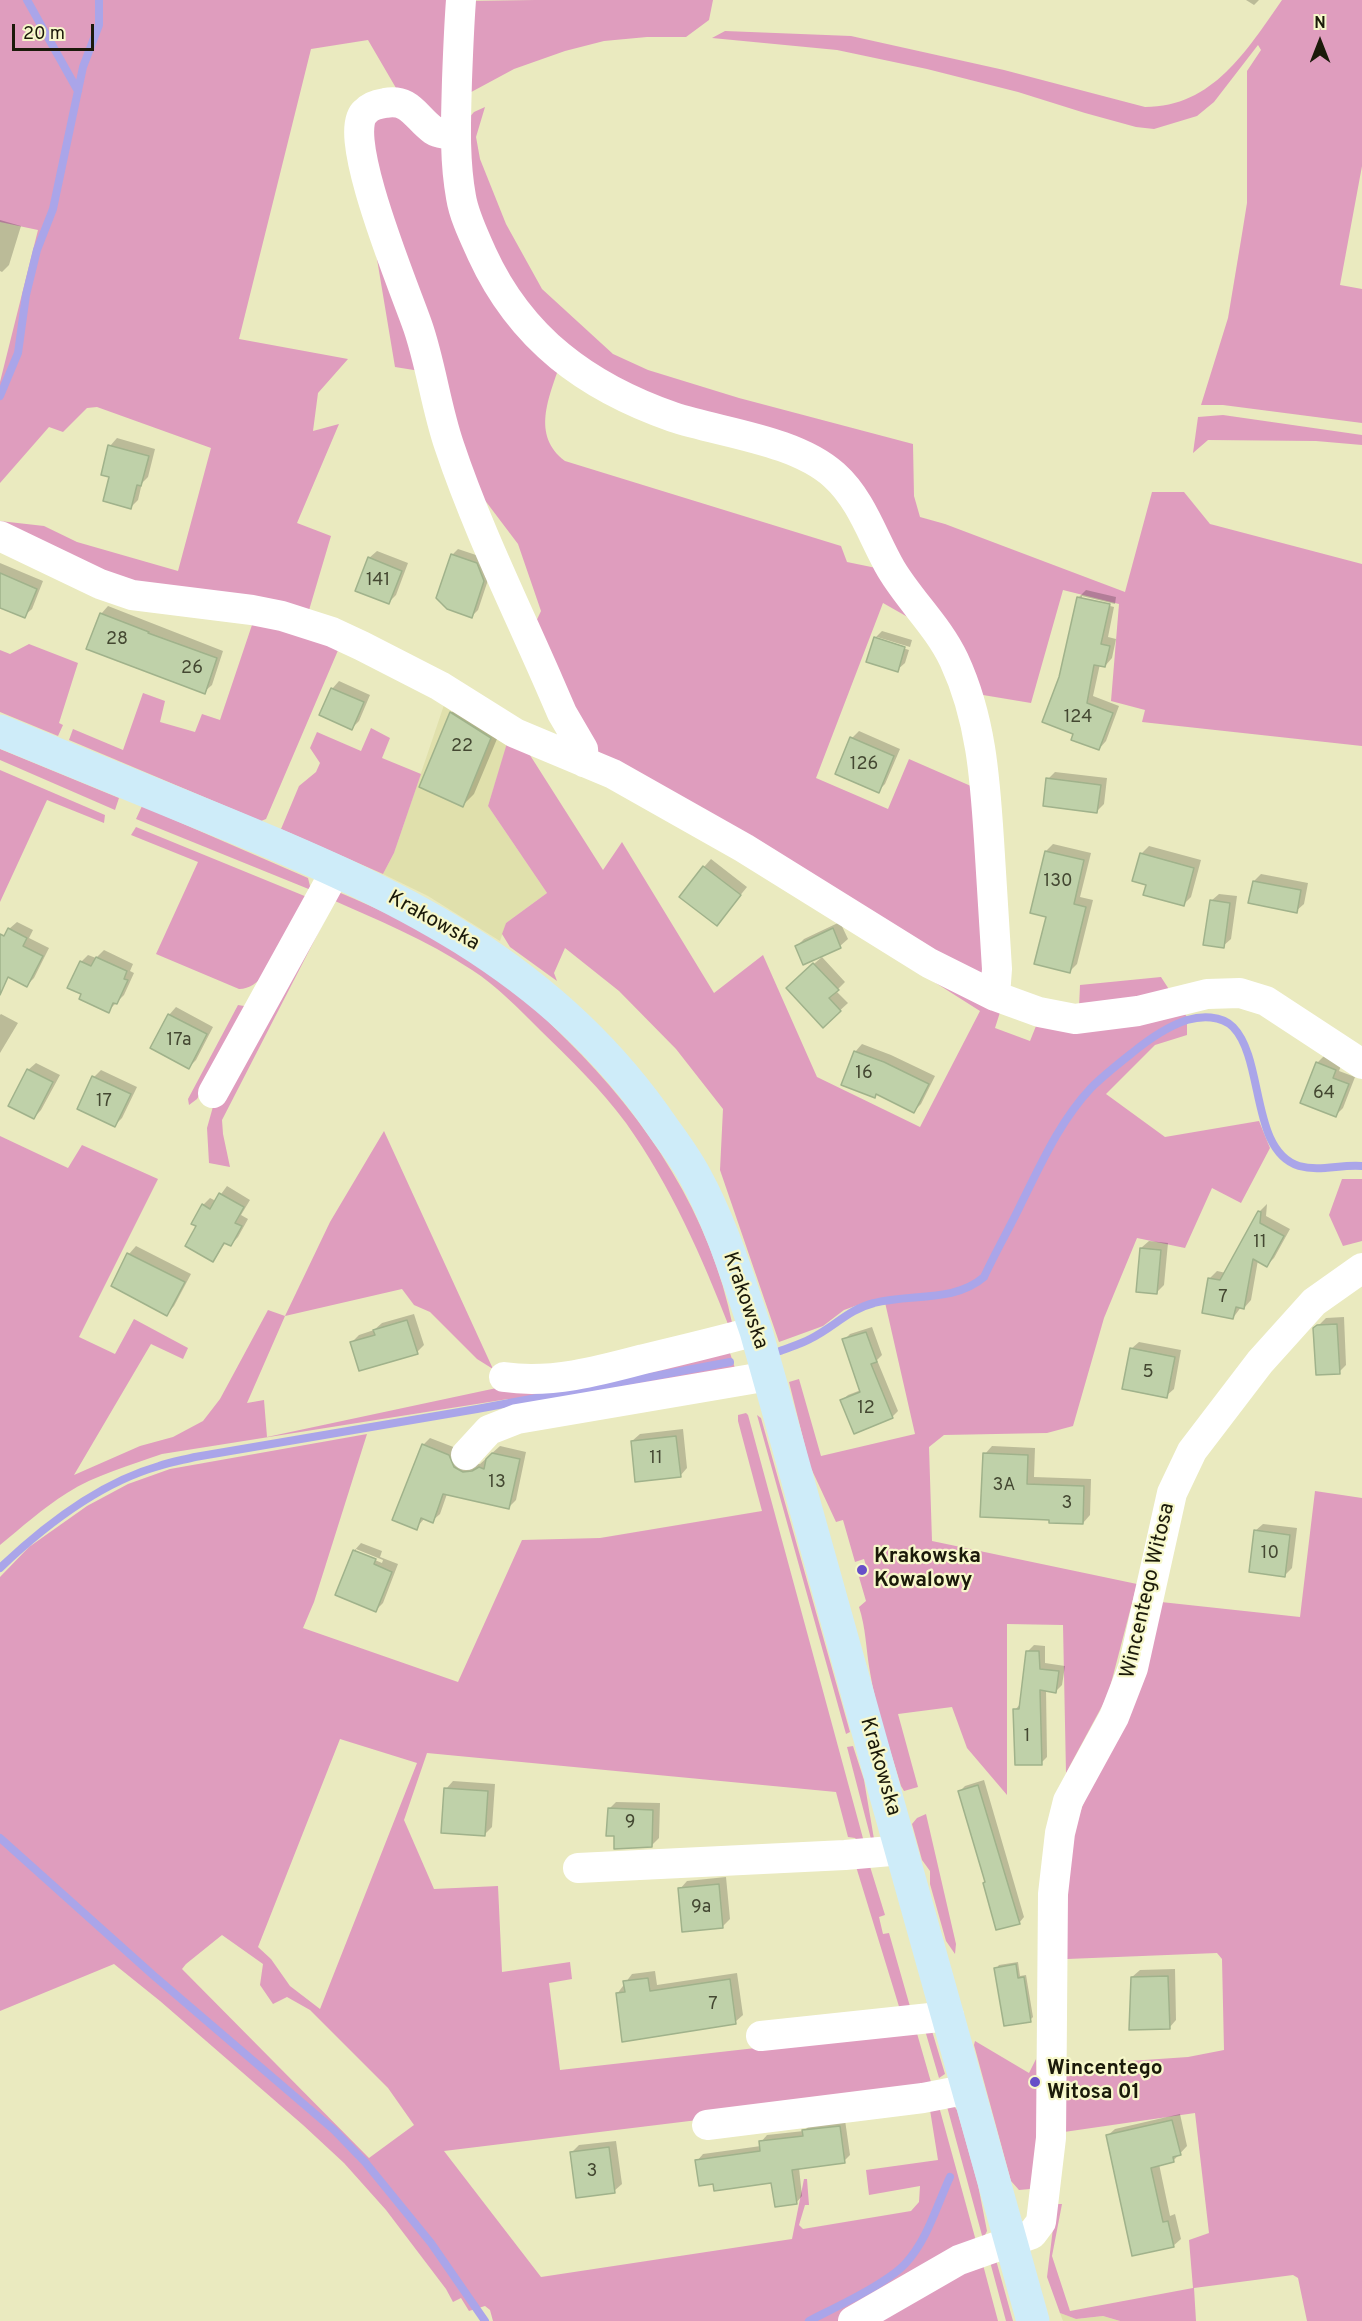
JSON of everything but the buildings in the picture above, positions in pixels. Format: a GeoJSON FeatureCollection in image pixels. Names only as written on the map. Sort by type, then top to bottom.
{"type":"FeatureCollection","features":[{"type":"Feature","properties":{"kind":"main road","name":"Krakowska"},"geometry":{"type":"LineString","coordinates":[[0,731],[300,854],[412,908],[487,953],[550,1001],[585,1032],[618,1067],[654,1113],[702,1189],[717,1220],[756,1331],[1033,2321]]}},
{"type":"Feature","properties":{"kind":"street"},"geometry":{"type":"LineString","coordinates":[[461,0],[455,134],[461,201],[487,266],[522,320],[541,341],[592,380],[617,394],[674,417],[764,441],[797,453],[840,480],[859,506],[893,572],[928,617],[953,658],[978,729],[985,772],[997,969],[995,996]]}},
{"type":"Feature","properties":{"kind":"street"},"geometry":{"type":"LineString","coordinates":[[455,134],[433,130],[417,113],[397,101],[374,105],[359,119],[360,146],[381,229],[419,329],[448,444],[557,703],[584,753],[584,762]]}},
{"type":"Feature","properties":{"kind":"street"},"geometry":{"type":"LineString","coordinates":[[0,536],[100,584],[132,595],[252,610],[282,616],[332,632],[440,686],[515,733],[613,774],[744,848],[930,963],[995,996],[1039,1012],[1075,1019],[1138,1011],[1207,994],[1240,993],[1266,1001],[1362,1064]]}},
{"type":"Feature","properties":{"kind":"street"},"geometry":{"type":"LineString","coordinates":[[213,1093],[335,872]]}},
{"type":"Feature","properties":{"kind":"street","name":"Wincentego Witosa"},"geometry":{"type":"LineString","coordinates":[[853,2321],[959,2260],[1032,2234],[1041,2222],[1051,2138],[1053,1894],[1060,1833],[1068,1801],[1114,1717],[1133,1668],[1172,1493],[1192,1451],[1260,1362],[1314,1302],[1362,1268]]}},
{"type":"Feature","properties":{"kind":"street"},"geometry":{"type":"LineString","coordinates":[[504,1377],[531,1380],[614,1367],[756,1331]]}},
{"type":"Feature","properties":{"kind":"street"},"geometry":{"type":"LineString","coordinates":[[466,1455],[489,1430],[517,1419],[769,1376]]}},
{"type":"Feature","properties":{"kind":"street"},"geometry":{"type":"LineString","coordinates":[[578,1868],[845,1855],[902,1850]]}},
{"type":"Feature","properties":{"kind":"street"},"geometry":{"type":"LineString","coordinates":[[761,2036],[949,2016]]}},
{"type":"Feature","properties":{"kind":"street"},"geometry":{"type":"LineString","coordinates":[[707,2126],[923,2098],[969,2089]]}},
{"type":"Feature","properties":{"kind":"shaded area"},"geometry":{"type":"Polygon","coordinates":[[[0,0],[454,0],[450,130],[396,88],[368,40],[311,49],[239,339],[348,359],[318,393],[313,431],[339,424],[297,523],[331,536],[307,617],[172,597],[0,531],[0,521],[44,526],[77,542],[178,571],[211,448],[97,407],[87,408],[63,432],[49,427],[0,483],[0,382],[38,230],[0,222],[0,0]]]}},
{"type":"Feature","properties":{"kind":"shaded area"},"geometry":{"type":"Polygon","coordinates":[[[713,0],[709,20],[686,37],[647,37],[604,41],[565,51],[514,69],[462,97],[466,1],[713,0]]]}},
{"type":"Feature","properties":{"kind":"shaded area"},"geometry":{"type":"Polygon","coordinates":[[[1282,0],[1362,0],[1362,166],[1340,285],[1362,289],[1362,423],[1223,405],[1201,405],[1228,318],[1247,203],[1247,71],[1261,50],[1258,45],[1214,102],[1197,116],[1154,129],[1136,127],[1018,92],[927,69],[837,50],[712,38],[725,31],[851,36],[1004,70],[1145,107],[1169,104],[1190,97],[1209,86],[1241,56],[1282,0]]]}},
{"type":"Feature","properties":{"kind":"shaded area"},"geometry":{"type":"Polygon","coordinates":[[[386,106],[440,136],[454,184],[560,364],[548,403],[546,428],[548,440],[565,461],[841,546],[847,562],[886,570],[927,628],[883,603],[816,778],[888,809],[909,759],[980,790],[984,984],[592,748],[533,628],[541,611],[518,544],[471,486],[364,120],[386,106]]]}},
{"type":"Feature","properties":{"kind":"shaded area"},"geometry":{"type":"Polygon","coordinates":[[[485,107],[476,137],[480,159],[506,224],[542,289],[613,354],[648,370],[739,398],[913,444],[914,496],[920,517],[945,524],[1125,592],[1152,492],[1184,492],[1210,524],[1362,564],[1362,746],[1142,722],[1145,710],[1111,701],[1119,604],[1063,590],[1031,703],[983,695],[975,697],[843,475],[624,391],[537,328],[471,216],[466,121],[474,112],[485,107]]]}},
{"type":"Feature","properties":{"kind":"shaded area"},"geometry":{"type":"Polygon","coordinates":[[[371,223],[420,371],[395,367],[371,223]]]}},
{"type":"Feature","properties":{"kind":"shaded area"},"geometry":{"type":"Polygon","coordinates":[[[1223,415],[1362,435],[1362,445],[1316,441],[1208,440],[1193,453],[1198,417],[1223,415]]]}},
{"type":"Feature","properties":{"kind":"shaded area"},"geometry":{"type":"Polygon","coordinates":[[[255,616],[339,648],[266,819],[261,821],[69,740],[73,729],[123,750],[143,693],[165,701],[160,722],[195,732],[202,714],[220,720],[255,616]]]}},
{"type":"Feature","properties":{"kind":"shaded area"},"geometry":{"type":"Polygon","coordinates":[[[29,644],[78,663],[59,723],[63,725],[58,736],[0,712],[0,650],[10,654],[29,644]]]}},
{"type":"Feature","properties":{"kind":"shaded area"},"geometry":{"type":"Polygon","coordinates":[[[445,702],[509,740],[488,806],[547,893],[506,923],[500,941],[428,896],[383,874],[394,853],[445,702]]]}},
{"type":"Feature","properties":{"kind":"shaded area"},"geometry":{"type":"Polygon","coordinates":[[[371,728],[390,738],[382,758],[421,774],[394,853],[383,874],[281,829],[299,786],[316,772],[320,763],[310,748],[317,732],[361,751],[371,728]]]}},
{"type":"Feature","properties":{"kind":"shaded area"},"geometry":{"type":"Polygon","coordinates":[[[507,743],[528,752],[603,870],[622,842],[714,993],[763,955],[817,1077],[920,1127],[980,1011],[920,973],[1002,1006],[995,1028],[1030,1041],[1038,1021],[1185,1014],[1187,1035],[1155,1045],[1106,1094],[1165,1137],[1259,1121],[1270,1148],[1241,1203],[1212,1188],[1185,1248],[1137,1238],[1104,1318],[1073,1426],[1047,1433],[944,1435],[929,1447],[932,1541],[1137,1584],[1108,1695],[1066,1773],[1063,1625],[1007,1624],[1007,1795],[967,1748],[952,1707],[898,1714],[918,1787],[904,1791],[901,1786],[876,1700],[859,1607],[866,1601],[859,1577],[868,1572],[864,1559],[855,1562],[843,1520],[836,1522],[810,1466],[789,1382],[799,1379],[821,1456],[915,1434],[884,1298],[844,1310],[823,1326],[779,1342],[720,1170],[723,1109],[676,1049],[619,991],[565,948],[554,973],[557,981],[510,947],[502,934],[506,923],[547,893],[488,806],[507,743]]]}},
{"type":"Feature","properties":{"kind":"shaded area"},"geometry":{"type":"Polygon","coordinates":[[[0,749],[119,798],[115,810],[0,760],[0,749]]]}},
{"type":"Feature","properties":{"kind":"shaded area"},"geometry":{"type":"Polygon","coordinates":[[[0,770],[105,815],[104,823],[47,800],[0,902],[0,770]]]}},
{"type":"Feature","properties":{"kind":"shaded area"},"geometry":{"type":"Polygon","coordinates":[[[142,806],[308,878],[311,890],[136,819],[142,806]]]}},
{"type":"Feature","properties":{"kind":"shaded area"},"geometry":{"type":"Polygon","coordinates":[[[136,827],[307,897],[265,975],[256,983],[239,989],[156,954],[198,862],[131,835],[136,827]]]}},
{"type":"Feature","properties":{"kind":"shaded area"},"geometry":{"type":"Polygon","coordinates":[[[336,891],[376,908],[433,938],[499,979],[539,1013],[596,1070],[649,1136],[672,1171],[692,1208],[723,1286],[733,1327],[730,1329],[697,1249],[657,1172],[626,1123],[596,1086],[516,1006],[481,976],[419,940],[326,897],[336,891]]]}},
{"type":"Feature","properties":{"kind":"shaded area"},"geometry":{"type":"Polygon","coordinates":[[[330,910],[222,1120],[230,1167],[209,1163],[207,1128],[214,1103],[330,910]]]}},
{"type":"Feature","properties":{"kind":"shaded area"},"geometry":{"type":"Polygon","coordinates":[[[1161,977],[1172,994],[1079,1008],[1080,985],[1161,977]]]}},
{"type":"Feature","properties":{"kind":"shaded area"},"geometry":{"type":"Polygon","coordinates":[[[238,1005],[244,1006],[246,1012],[197,1099],[189,1105],[188,1099],[238,1005]]]}},
{"type":"Feature","properties":{"kind":"shaded area"},"geometry":{"type":"Polygon","coordinates":[[[384,1131],[493,1369],[477,1359],[430,1312],[414,1305],[402,1289],[285,1316],[330,1222],[384,1131]]]}},
{"type":"Feature","properties":{"kind":"shaded area"},"geometry":{"type":"Polygon","coordinates":[[[0,1136],[68,1168],[82,1145],[158,1179],[79,1337],[115,1354],[134,1319],[188,1348],[183,1359],[151,1344],[74,1475],[140,1446],[173,1437],[203,1421],[220,1399],[268,1310],[285,1316],[247,1403],[264,1400],[267,1437],[506,1386],[727,1344],[737,1374],[511,1409],[508,1399],[162,1454],[113,1471],[67,1493],[0,1545],[0,1136]]]}},
{"type":"Feature","properties":{"kind":"shaded area"},"geometry":{"type":"Polygon","coordinates":[[[1342,1179],[1362,1179],[1362,1241],[1343,1246],[1329,1215],[1342,1179]]]}},
{"type":"Feature","properties":{"kind":"shaded area"},"geometry":{"type":"Polygon","coordinates":[[[746,1413],[748,1415],[864,1842],[860,1843],[855,1838],[848,1837],[836,1792],[427,1753],[404,1820],[434,1889],[498,1886],[502,1972],[570,1962],[572,1979],[549,1983],[560,2070],[916,2030],[931,2082],[706,2119],[444,2151],[541,2277],[792,2239],[804,2179],[807,2179],[809,2205],[805,2205],[799,2225],[803,2229],[911,2211],[919,2202],[920,2186],[869,2195],[866,2170],[938,2160],[930,2110],[938,2103],[976,2241],[845,2321],[493,2321],[490,2310],[485,2306],[469,2311],[461,2298],[453,2302],[446,2289],[386,2210],[344,2163],[160,2001],[114,1964],[0,2011],[0,1577],[29,1547],[87,1506],[128,1484],[170,1469],[367,1434],[314,1602],[303,1628],[458,1682],[522,1540],[600,1538],[762,1511],[738,1415],[746,1413]],[[340,1739],[258,1947],[271,1959],[290,1986],[320,2009],[417,1763],[340,1739]],[[222,1935],[182,1969],[369,2158],[414,2125],[388,2088],[310,2010],[287,1997],[273,2004],[260,1985],[263,1964],[222,1935]]]}},
{"type":"Feature","properties":{"kind":"shaded area"},"geometry":{"type":"Polygon","coordinates":[[[757,1415],[761,1418],[850,1732],[846,1734],[757,1415]]]}},
{"type":"Feature","properties":{"kind":"shaded area"},"geometry":{"type":"Polygon","coordinates":[[[1315,1491],[1362,1498],[1362,2321],[1307,2321],[1298,2278],[1293,2275],[1194,2288],[1196,2321],[1120,2321],[1103,2316],[1076,2319],[1060,2313],[1047,2277],[1056,2204],[1062,2204],[1052,2256],[1070,2311],[1193,2288],[1189,2240],[1209,2233],[1195,2113],[1064,2132],[1058,2065],[1188,2057],[1224,2050],[1222,1959],[1217,1953],[1067,1959],[1066,1888],[1074,1828],[1161,1602],[1300,1617],[1315,1491]]]}},
{"type":"Feature","properties":{"kind":"shaded area"},"geometry":{"type":"Polygon","coordinates":[[[853,1746],[864,1780],[874,1839],[871,1839],[847,1747],[853,1746]]]}},
{"type":"Feature","properties":{"kind":"shaded area"},"geometry":{"type":"Polygon","coordinates":[[[926,1814],[956,1944],[955,1954],[946,1941],[930,1884],[930,1871],[922,1860],[912,1824],[917,1818],[926,1814]]]}},
{"type":"Feature","properties":{"kind":"shaded area"},"geometry":{"type":"Polygon","coordinates":[[[854,1860],[868,1860],[885,1915],[879,1917],[883,1934],[889,1933],[911,2010],[901,2013],[854,1860]]]}},
{"type":"Feature","properties":{"kind":"shaded area"},"geometry":{"type":"Polygon","coordinates":[[[924,2027],[932,2031],[945,2074],[939,2078],[924,2027]]]}},
{"type":"Feature","properties":{"kind":"shaded area"},"geometry":{"type":"Polygon","coordinates":[[[975,2041],[1029,2073],[1036,2059],[1039,2147],[1030,2189],[1019,2190],[1011,2181],[974,2045],[975,2041]]]}},
{"type":"Feature","properties":{"kind":"shaded area"},"geometry":{"type":"Polygon","coordinates":[[[946,2103],[953,2105],[957,2110],[978,2185],[987,2231],[983,2239],[946,2103]]]}},
{"type":"Feature","properties":{"kind":"shaded area"},"geometry":{"type":"Polygon","coordinates":[[[989,2258],[996,2260],[1013,2321],[1006,2321],[989,2258]]]}},
{"type":"Feature","properties":{"kind":"shaded area"},"geometry":{"type":"Polygon","coordinates":[[[982,2261],[998,2321],[870,2321],[982,2261]]]}},
{"type":"Feature","properties":{"kind":"shaded area"},"geometry":{"type":"Polygon","coordinates":[[[1060,2313],[1076,2319],[1103,2316],[1120,2321],[1063,2321],[1060,2313]]]}},
{"type":"Feature","properties":{"kind":"waterway"},"geometry":{"type":"LineString","coordinates":[[27,0],[78,91]]}},
{"type":"Feature","properties":{"kind":"waterway"},"geometry":{"type":"LineString","coordinates":[[0,396],[18,353],[26,295],[37,250],[53,209],[83,67],[99,25],[99,0]]}},
{"type":"Feature","properties":{"kind":"waterway"},"geometry":{"type":"LineString","coordinates":[[780,1351],[810,1339],[865,1306],[888,1300],[959,1291],[984,1277],[1052,1143],[1080,1101],[1116,1065],[1145,1043],[1187,1020],[1217,1018],[1233,1027],[1243,1042],[1250,1061],[1265,1124],[1273,1143],[1283,1157],[1307,1168],[1362,1166]]}},
{"type":"Feature","properties":{"kind":"waterway"},"geometry":{"type":"LineString","coordinates":[[0,1568],[54,1522],[94,1495],[115,1483],[168,1463],[730,1362]]}},
{"type":"Feature","properties":{"kind":"waterway"},"geometry":{"type":"LineString","coordinates":[[0,1838],[153,1975],[334,2130],[365,2162],[431,2243],[485,2321]]}},
{"type":"Feature","properties":{"kind":"waterway"},"geometry":{"type":"LineString","coordinates":[[809,2321],[873,2287],[897,2272],[905,2264],[925,2234],[950,2177]]}},
{"type":"Feature","properties":{"kind":"place","name":"Krakowska Kowalowy"},"geometry":{"type":"Point","coordinates":[862,1570]}},
{"type":"Feature","properties":{"kind":"place","name":"Wincentego Witosa 01"},"geometry":{"type":"Point","coordinates":[1035,2082]}}]}
